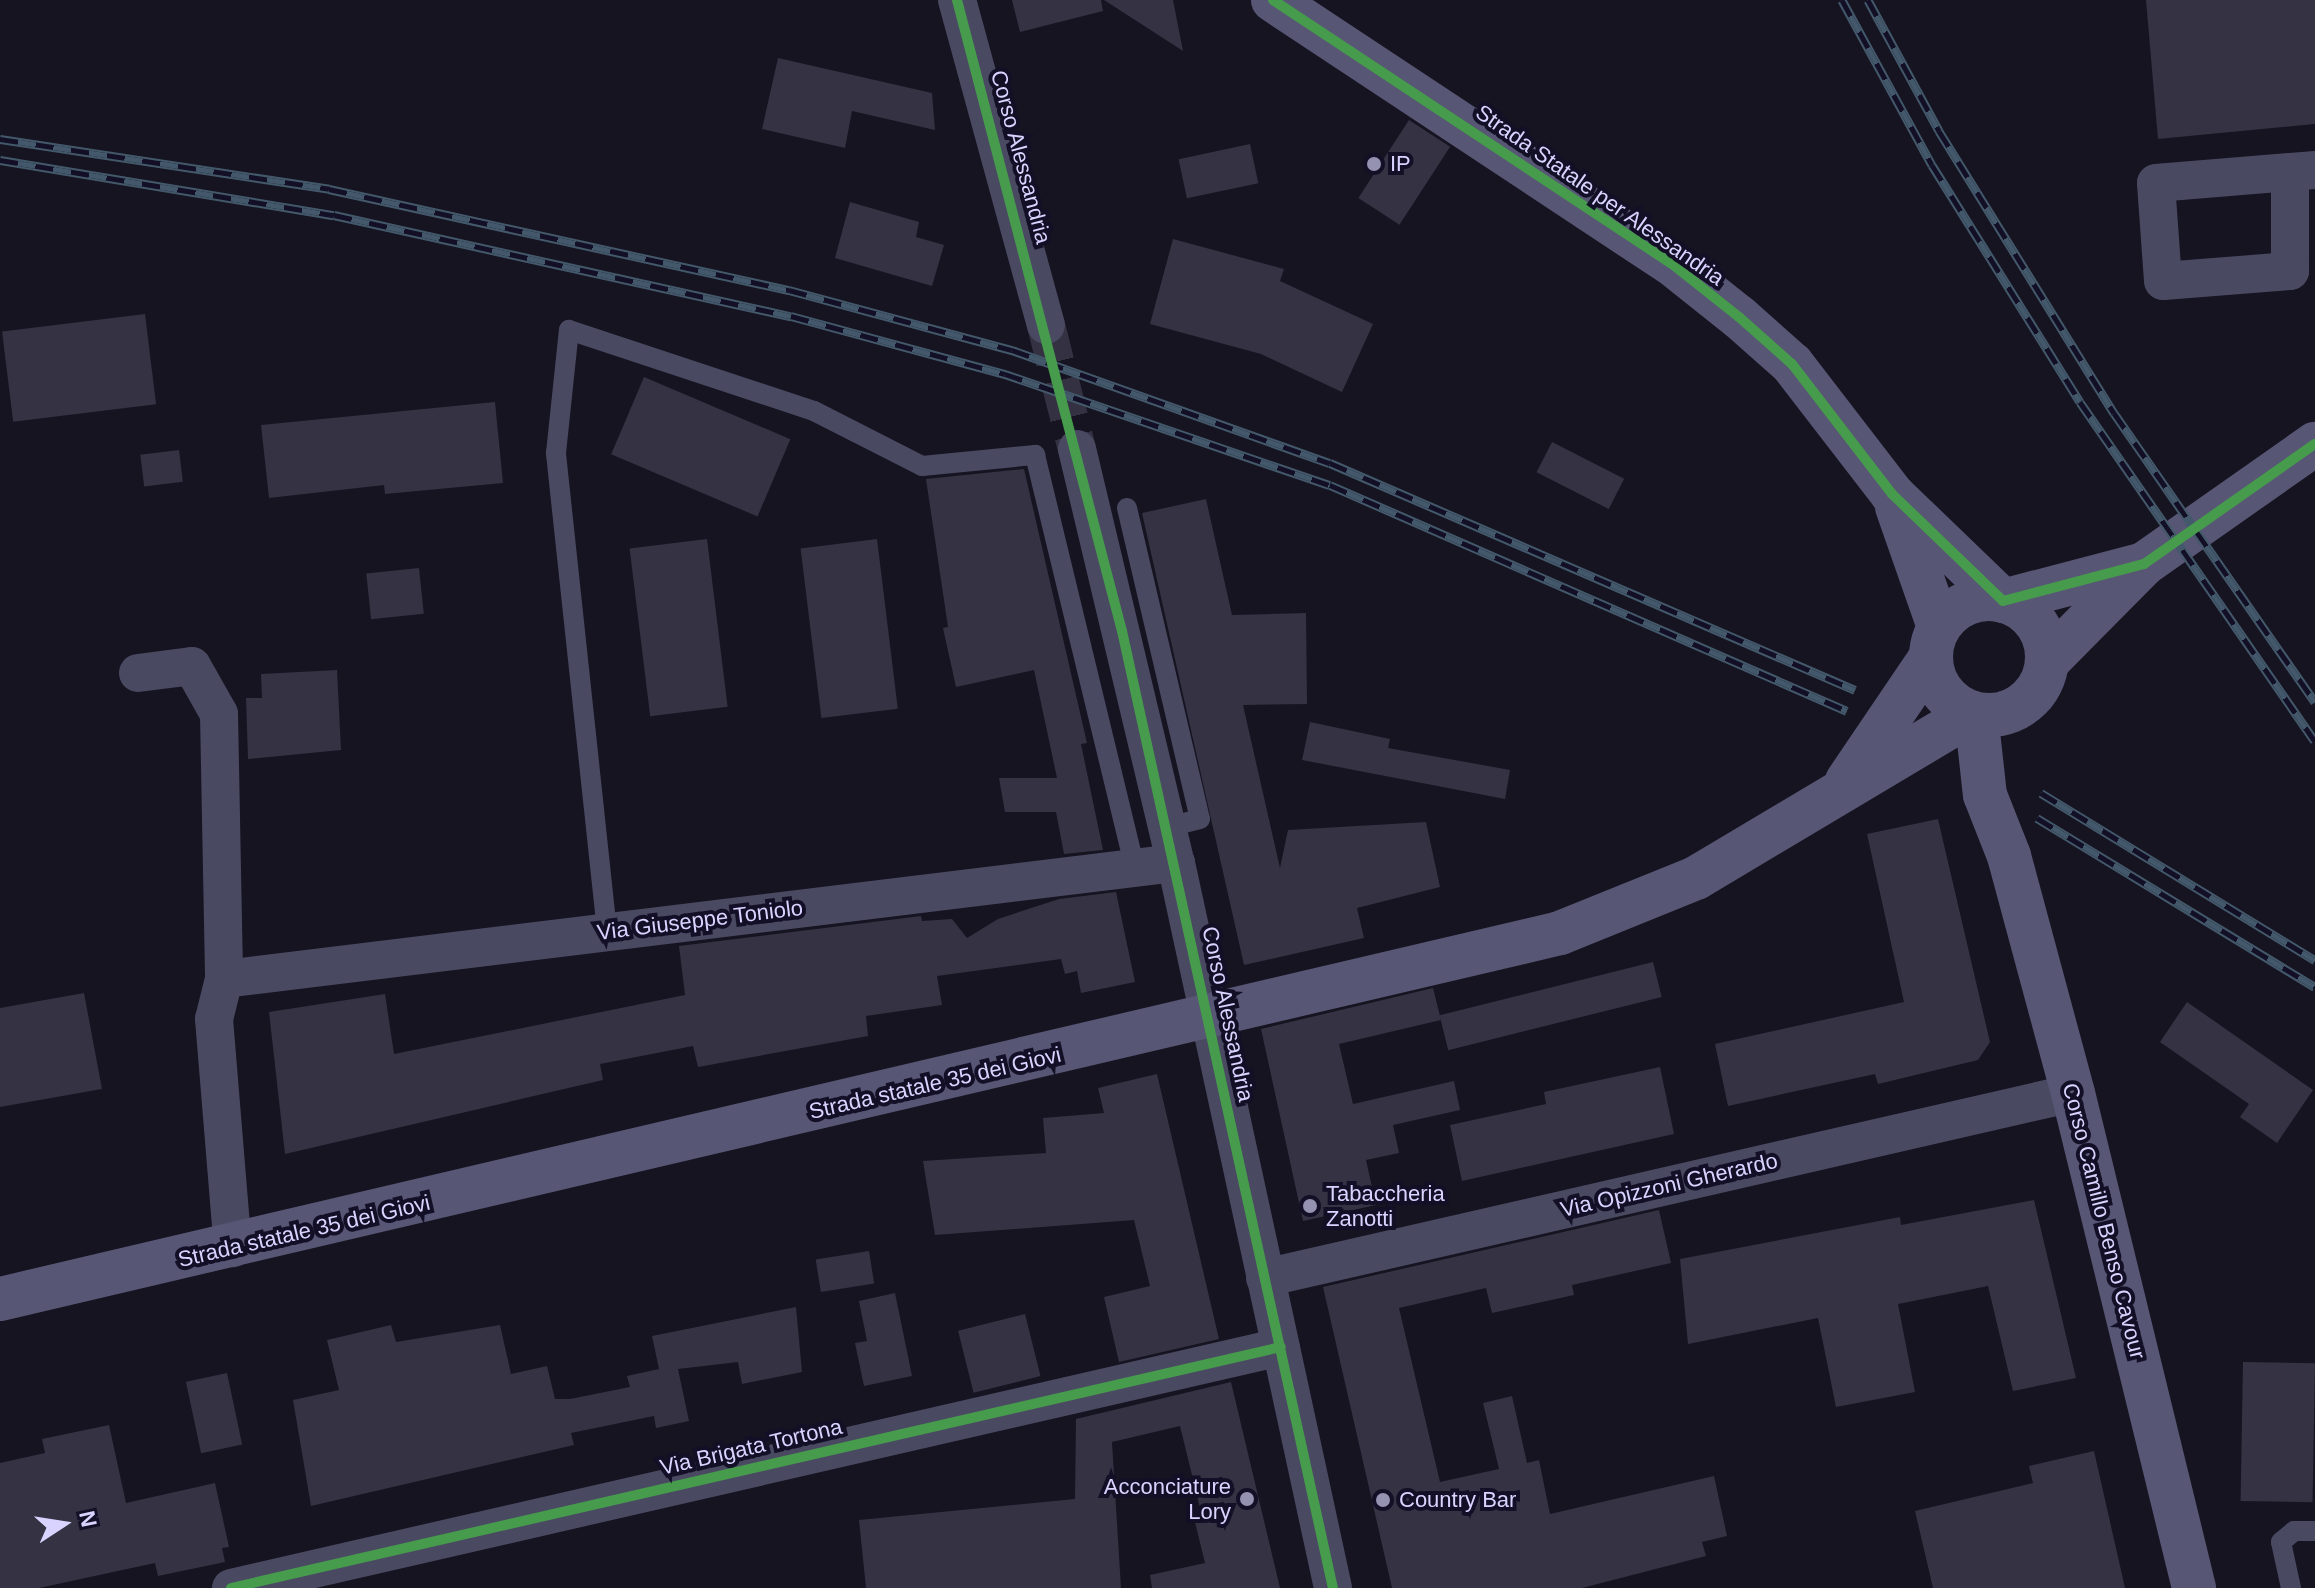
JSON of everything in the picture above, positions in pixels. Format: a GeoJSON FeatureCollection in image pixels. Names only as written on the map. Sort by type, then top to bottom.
{"type":"FeatureCollection","features":[{"type":"Feature","properties":{"kind":"main road","name":"Strada Statale per Alessandria"},"geometry":{"type":"LineString","coordinates":[[1273,0],[1658,254],[1727,308],[1792,364],[1892,494],[2003,601]]}},
{"type":"Feature","properties":{"kind":"main road"},"geometry":{"type":"LineString","coordinates":[[2047,662],[2149,560],[2315,444]]}},
{"type":"Feature","properties":{"kind":"main road","name":"Strada Statale per Alessandria"},"geometry":{"type":"LineString","coordinates":[[1892,494],[1935,642]]}},
{"type":"Feature","properties":{"kind":"main road"},"geometry":{"type":"LineString","coordinates":[[2003,601],[2036,623],[2047,662],[2041,685],[2019,707],[1974,714],[1944,694],[1935,642],[1967,603],[2003,601],[2149,560]]}},
{"type":"Feature","properties":{"kind":"main road","name":"Strada statale 35 dei Giovi"},"geometry":{"type":"LineString","coordinates":[[1840,789],[1879,742],[1935,642]]}},
{"type":"Feature","properties":{"kind":"main road","name":"Corso Camillo Benso Cavour"},"geometry":{"type":"LineString","coordinates":[[2009,856],[2006,760],[2019,707]]}},
{"type":"Feature","properties":{"kind":"main road","name":"Strada statale 35 dei Giovi"},"geometry":{"type":"LineString","coordinates":[[0,1299],[233,1248],[1560,933],[1696,878],[1840,789],[1974,714]]}},
{"type":"Feature","properties":{"kind":"main road","name":"Corso Camillo Benso Cavour"},"geometry":{"type":"LineString","coordinates":[[1974,714],[1985,795],[2009,856],[2073,1093],[2194,1588]]}},
{"type":"Feature","properties":{"kind":"street","name":"Corso Alessandria"},"geometry":{"type":"LineString","coordinates":[[957,0],[1046,325]]}},
{"type":"Feature","properties":{"kind":"street","name":"Corso Alessandria"},"geometry":{"type":"LineString","coordinates":[[1077,449],[1176,863],[1333,1588]]}},
{"type":"Feature","properties":{"kind":"street"},"geometry":{"type":"LineString","coordinates":[[138,673],[192,666],[219,714],[224,979],[214,1019],[233,1248]]}},
{"type":"Feature","properties":{"kind":"street","name":"Via Giuseppe Toniolo"},"geometry":{"type":"LineString","coordinates":[[224,979],[1176,863]]}},
{"type":"Feature","properties":{"kind":"street","name":"Via Opizzoni Gherardo"},"geometry":{"type":"LineString","coordinates":[[1265,1278],[2073,1093]]}},
{"type":"Feature","properties":{"kind":"street","name":"Via Brigata Tortona"},"geometry":{"type":"LineString","coordinates":[[231,1588],[280,1582],[1281,1347]]}},
{"type":"Feature","properties":{"kind":"lane"},"geometry":{"type":"LineString","coordinates":[[607,931],[556,453],[569,330],[814,411],[922,466],[1035,455],[1135,869]]}},
{"type":"Feature","properties":{"kind":"lane"},"geometry":{"type":"LineString","coordinates":[[1127,508],[1200,819],[1167,827]]}},
{"type":"Feature","properties":{"kind":"lane"},"geometry":{"type":"LineString","coordinates":[[2291,1588],[2281,1542],[2294,1531],[2315,1531]]}},
{"type":"Feature","properties":{"kind":"building"},"geometry":{"type":"Polygon","coordinates":[[[1012,0],[1101,0],[1103,11],[1020,32],[1012,0]]]}},
{"type":"Feature","properties":{"kind":"building"},"geometry":{"type":"Polygon","coordinates":[[[1104,0],[1173,0],[1183,51],[1104,0]]]}},
{"type":"Feature","properties":{"kind":"building"},"geometry":{"type":"Polygon","coordinates":[[[2146,0],[2315,0],[2315,124],[2158,139],[2146,0]]]}},
{"type":"Feature","properties":{"kind":"building"},"geometry":{"type":"Polygon","coordinates":[[[778,58],[932,93],[935,130],[852,111],[845,148],[762,129],[778,58]]]}},
{"type":"Feature","properties":{"kind":"building"},"geometry":{"type":"Polygon","coordinates":[[[1409,120],[1450,147],[1399,225],[1358,198],[1409,120]]]}},
{"type":"Feature","properties":{"kind":"building"},"geometry":{"type":"Polygon","coordinates":[[[1250,144],[1258,183],[1187,198],[1179,159],[1250,144]]]}},
{"type":"Feature","properties":{"kind":"building"},"geometry":{"type":"Polygon","coordinates":[[[850,202],[919,222],[916,237],[944,245],[932,286],[835,258],[850,202]]]}},
{"type":"Feature","properties":{"kind":"building"},"geometry":{"type":"Polygon","coordinates":[[[1173,239],[1284,269],[1280,281],[1373,324],[1342,392],[1261,354],[1150,324],[1173,239]]]}},
{"type":"Feature","properties":{"kind":"building"},"geometry":{"type":"Polygon","coordinates":[[[145,314],[156,404],[13,422],[2,332],[145,314]]]}},
{"type":"Feature","properties":{"kind":"building"},"geometry":{"type":"Polygon","coordinates":[[[644,377],[790,439],[758,516],[611,454],[644,377]]]}},
{"type":"Feature","properties":{"kind":"building"},"geometry":{"type":"Polygon","coordinates":[[[495,402],[503,483],[385,494],[384,485],[269,498],[261,425],[495,402]]]}},
{"type":"Feature","properties":{"kind":"building"},"geometry":{"type":"Polygon","coordinates":[[[1552,442],[1624,479],[1609,509],[1537,472],[1552,442]]]}},
{"type":"Feature","properties":{"kind":"building"},"geometry":{"type":"Polygon","coordinates":[[[179,450],[183,482],[144,487],[140,455],[179,450]]]}},
{"type":"Feature","properties":{"kind":"building"},"geometry":{"type":"Polygon","coordinates":[[[1024,469],[1087,743],[1081,744],[1103,850],[1064,854],[1056,812],[1005,812],[999,778],[1057,778],[1034,670],[956,687],[943,628],[948,627],[926,479],[1024,469]]]}},
{"type":"Feature","properties":{"kind":"building"},"geometry":{"type":"Polygon","coordinates":[[[1206,499],[1232,615],[1306,613],[1307,704],[1243,705],[1280,868],[1288,830],[1426,822],[1440,887],[1357,908],[1364,938],[1244,965],[1142,513],[1206,499]]]}},
{"type":"Feature","properties":{"kind":"building"},"geometry":{"type":"Polygon","coordinates":[[[707,539],[728,707],[650,716],[630,549],[707,539]]]}},
{"type":"Feature","properties":{"kind":"building"},"geometry":{"type":"Polygon","coordinates":[[[877,539],[898,709],[821,718],[801,548],[877,539]]]}},
{"type":"Feature","properties":{"kind":"building"},"geometry":{"type":"Polygon","coordinates":[[[419,568],[424,614],[371,619],[366,574],[419,568]]]}},
{"type":"Feature","properties":{"kind":"building"},"geometry":{"type":"Polygon","coordinates":[[[337,670],[341,750],[248,759],[246,698],[262,698],[261,674],[337,670]]]}},
{"type":"Feature","properties":{"kind":"building"},"geometry":{"type":"Polygon","coordinates":[[[1310,722],[1390,739],[1388,748],[1510,770],[1505,799],[1302,760],[1310,722]]]}},
{"type":"Feature","properties":{"kind":"building"},"geometry":{"type":"Polygon","coordinates":[[[1938,819],[1990,1042],[1978,1060],[1878,1084],[1875,1074],[1728,1106],[1715,1044],[1904,1002],[1867,834],[1938,819]]]}},
{"type":"Feature","properties":{"kind":"building"},"geometry":{"type":"Polygon","coordinates":[[[1116,892],[1135,982],[1081,993],[1077,971],[1065,974],[1061,959],[937,976],[942,1005],[866,1016],[868,1036],[698,1067],[693,1046],[600,1064],[603,1080],[285,1154],[269,1012],[385,994],[394,1054],[685,995],[679,946],[921,916],[922,921],[952,919],[967,938],[998,919],[1059,899],[1116,892]]]}},
{"type":"Feature","properties":{"kind":"building"},"geometry":{"type":"Polygon","coordinates":[[[1653,962],[1662,997],[1448,1050],[1440,1015],[1653,962]]]}},
{"type":"Feature","properties":{"kind":"building"},"geometry":{"type":"Polygon","coordinates":[[[1433,988],[1441,1020],[1339,1044],[1353,1104],[1454,1081],[1460,1110],[1393,1125],[1399,1153],[1366,1160],[1376,1205],[1303,1221],[1261,1029],[1433,988]]]}},
{"type":"Feature","properties":{"kind":"building"},"geometry":{"type":"Polygon","coordinates":[[[84,993],[102,1089],[0,1107],[0,1008],[84,993]]]}},
{"type":"Feature","properties":{"kind":"building"},"geometry":{"type":"Polygon","coordinates":[[[2187,1002],[2313,1090],[2277,1143],[2240,1117],[2249,1104],[2160,1042],[2187,1002]]]}},
{"type":"Feature","properties":{"kind":"building"},"geometry":{"type":"Polygon","coordinates":[[[1660,1067],[1674,1134],[1462,1181],[1450,1125],[1546,1104],[1544,1092],[1660,1067]]]}},
{"type":"Feature","properties":{"kind":"building"},"geometry":{"type":"Polygon","coordinates":[[[1157,1074],[1219,1339],[1119,1362],[1104,1297],[1150,1286],[1134,1220],[935,1235],[923,1161],[1046,1153],[1043,1118],[1104,1113],[1098,1088],[1157,1074]]]}},
{"type":"Feature","properties":{"kind":"building"},"geometry":{"type":"Polygon","coordinates":[[[2034,1200],[2076,1378],[2013,1391],[1988,1286],[1898,1304],[1915,1392],[1836,1407],[1818,1318],[1688,1344],[1680,1259],[1900,1217],[1901,1225],[2034,1200]]]}},
{"type":"Feature","properties":{"kind":"building"},"geometry":{"type":"Polygon","coordinates":[[[1659,1210],[1671,1263],[1572,1285],[1574,1295],[1492,1313],[1486,1288],[1399,1308],[1440,1482],[1499,1469],[1483,1403],[1512,1396],[1527,1463],[1539,1460],[1550,1514],[1714,1476],[1727,1536],[1702,1542],[1706,1556],[1582,1588],[1392,1588],[1323,1287],[1659,1210]]]}},
{"type":"Feature","properties":{"kind":"building"},"geometry":{"type":"Polygon","coordinates":[[[869,1251],[874,1284],[821,1292],[816,1259],[869,1251]]]}},
{"type":"Feature","properties":{"kind":"building"},"geometry":{"type":"Polygon","coordinates":[[[895,1293],[912,1376],[864,1386],[855,1343],[867,1341],[859,1301],[895,1293]]]}},
{"type":"Feature","properties":{"kind":"building"},"geometry":{"type":"Polygon","coordinates":[[[796,1307],[802,1372],[742,1384],[738,1362],[678,1369],[689,1421],[656,1428],[654,1416],[571,1433],[574,1445],[311,1506],[293,1400],[339,1390],[327,1340],[391,1325],[396,1342],[500,1325],[511,1374],[547,1366],[555,1399],[570,1399],[630,1387],[627,1376],[659,1369],[652,1336],[796,1307]]]}},
{"type":"Feature","properties":{"kind":"building"},"geometry":{"type":"Polygon","coordinates":[[[1025,1314],[1040,1376],[974,1393],[958,1331],[1025,1314]]]}},
{"type":"Feature","properties":{"kind":"building"},"geometry":{"type":"Polygon","coordinates":[[[2243,1362],[2315,1363],[2313,1502],[2241,1501],[2243,1362]]]}},
{"type":"Feature","properties":{"kind":"building"},"geometry":{"type":"Polygon","coordinates":[[[227,1373],[242,1444],[201,1453],[186,1382],[227,1373]]]}},
{"type":"Feature","properties":{"kind":"building"},"geometry":{"type":"Polygon","coordinates":[[[1231,1382],[1280,1588],[1152,1588],[1150,1575],[1205,1563],[1194,1518],[1202,1516],[1180,1426],[1112,1442],[1121,1588],[866,1588],[859,1520],[1075,1499],[1076,1419],[1231,1382]]]}},
{"type":"Feature","properties":{"kind":"building"},"geometry":{"type":"Polygon","coordinates":[[[109,1425],[126,1503],[215,1483],[229,1547],[222,1548],[225,1562],[158,1576],[155,1563],[39,1588],[0,1588],[0,1463],[45,1453],[42,1439],[109,1425]]]}},
{"type":"Feature","properties":{"kind":"building"},"geometry":{"type":"Polygon","coordinates":[[[2094,1451],[2125,1588],[1933,1588],[1915,1511],[2033,1483],[2029,1466],[2094,1451]]]}},
{"type":"Feature","properties":{"kind":"tunnel"},"geometry":{"type":"LineString","coordinates":[[1046,325],[1077,449]]}},
{"type":"Feature","properties":{"kind":"railway"},"geometry":{"type":"LineString","coordinates":[[1842,0],[1932,165],[2080,402],[2315,741]]}},
{"type":"Feature","properties":{"kind":"railway"},"geometry":{"type":"LineString","coordinates":[[1868,0],[1939,131],[2114,413],[2315,702]]}},
{"type":"Feature","properties":{"kind":"railway"},"geometry":{"type":"LineString","coordinates":[[0,139],[329,189],[789,290],[1012,350],[1330,463],[1855,690]]}},
{"type":"Feature","properties":{"kind":"railway"},"geometry":{"type":"LineString","coordinates":[[0,160],[334,215],[791,316],[1005,374],[1330,485],[1847,711]]}},
{"type":"Feature","properties":{"kind":"railway"},"geometry":{"type":"LineString","coordinates":[[2041,793],[2315,960]]}},
{"type":"Feature","properties":{"kind":"railway"},"geometry":{"type":"LineString","coordinates":[[2037,818],[2315,987]]}},
{"type":"Feature","properties":{"kind":"cycle path"},"geometry":{"type":"LineString","coordinates":[[957,0],[1122,631],[1333,1588]]}},
{"type":"Feature","properties":{"kind":"cycle path"},"geometry":{"type":"LineString","coordinates":[[1273,0],[1671,263],[1739,317],[1792,364],[1892,494],[2003,601],[2144,564],[2315,444]]}},
{"type":"Feature","properties":{"kind":"cycle path"},"geometry":{"type":"LineString","coordinates":[[231,1588],[1281,1347]]}},
{"type":"Feature","properties":{"kind":"place","name":"IP"},"geometry":{"type":"Point","coordinates":[1374,164]}},
{"type":"Feature","properties":{"kind":"place","name":"Tabaccheria Zanotti"},"geometry":{"type":"Point","coordinates":[1310,1206]}},
{"type":"Feature","properties":{"kind":"place","name":"Acconciature Lory"},"geometry":{"type":"Point","coordinates":[1247,1499]}},
{"type":"Feature","properties":{"kind":"place","name":"Country Bar"},"geometry":{"type":"Point","coordinates":[1383,1500]}}]}
